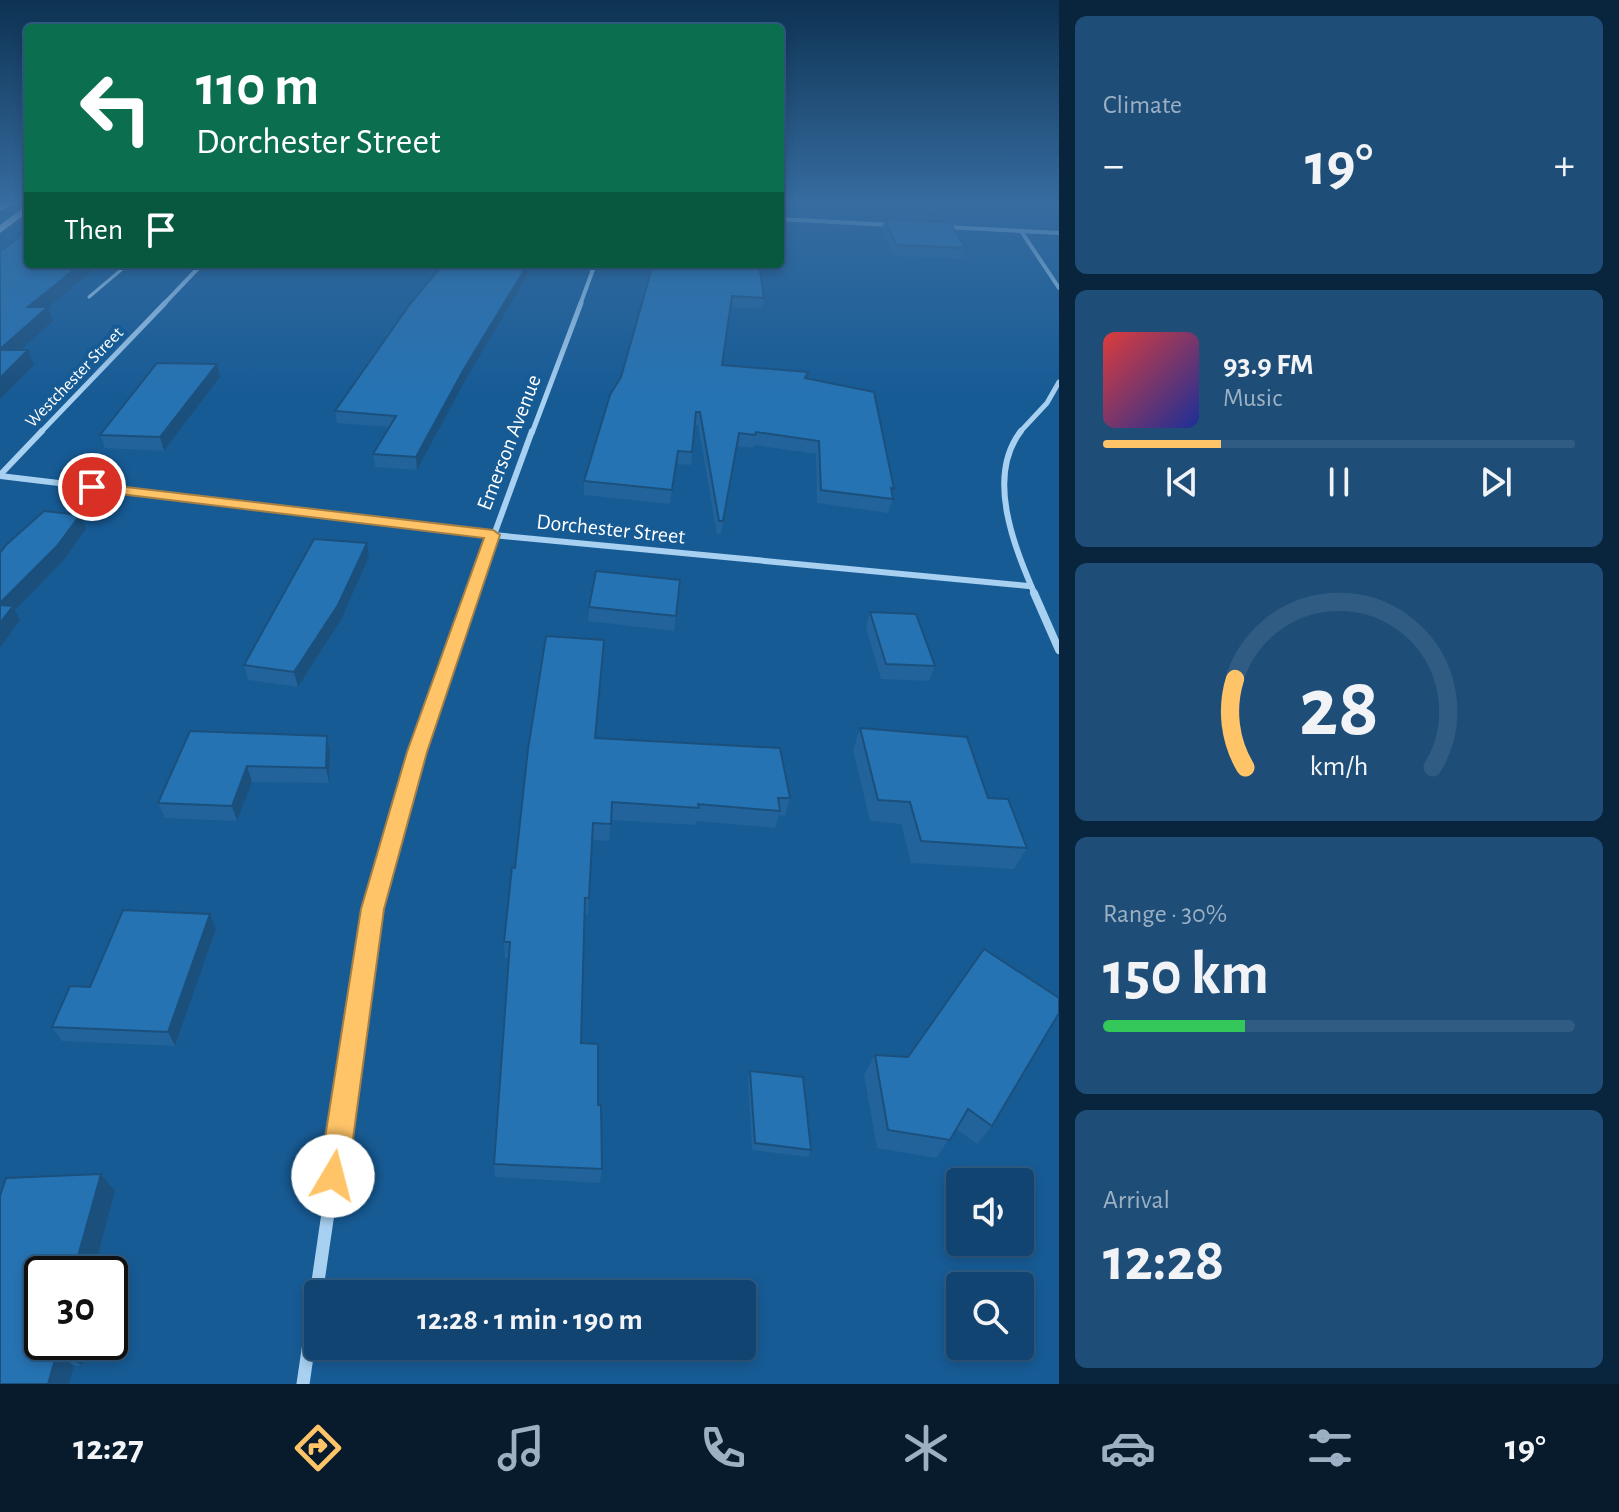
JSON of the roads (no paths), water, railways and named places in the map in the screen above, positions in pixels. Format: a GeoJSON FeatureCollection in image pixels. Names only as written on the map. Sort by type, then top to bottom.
{"type":"FeatureCollection","features":[{"type":"Feature","properties":{"kind":"street"},"geometry":{"type":"LineString","coordinates":[[1045,267],[1059,288]]}},
{"type":"Feature","properties":{"kind":"street","name":"Westchester Street"},"geometry":{"type":"LineString","coordinates":[[0,475],[198,268]]}},
{"type":"Feature","properties":{"kind":"street","name":"Emerson Avenue"},"geometry":{"type":"LineString","coordinates":[[303,1384],[372,909],[417,752],[493,535],[593,268]]}},
{"type":"Feature","properties":{"kind":"street"},"geometry":{"type":"LineString","coordinates":[[1059,382],[1048,403],[1018,434],[1003,463],[1005,495],[1028,586],[1059,650]]}},
{"type":"Feature","properties":{"kind":"street","name":"Dorchester Street"},"geometry":{"type":"LineString","coordinates":[[0,475],[493,535],[1028,586]]}},
{"type":"Feature","properties":{"kind":"lane"},"geometry":{"type":"LineString","coordinates":[[89,297],[123,268]]}}]}
